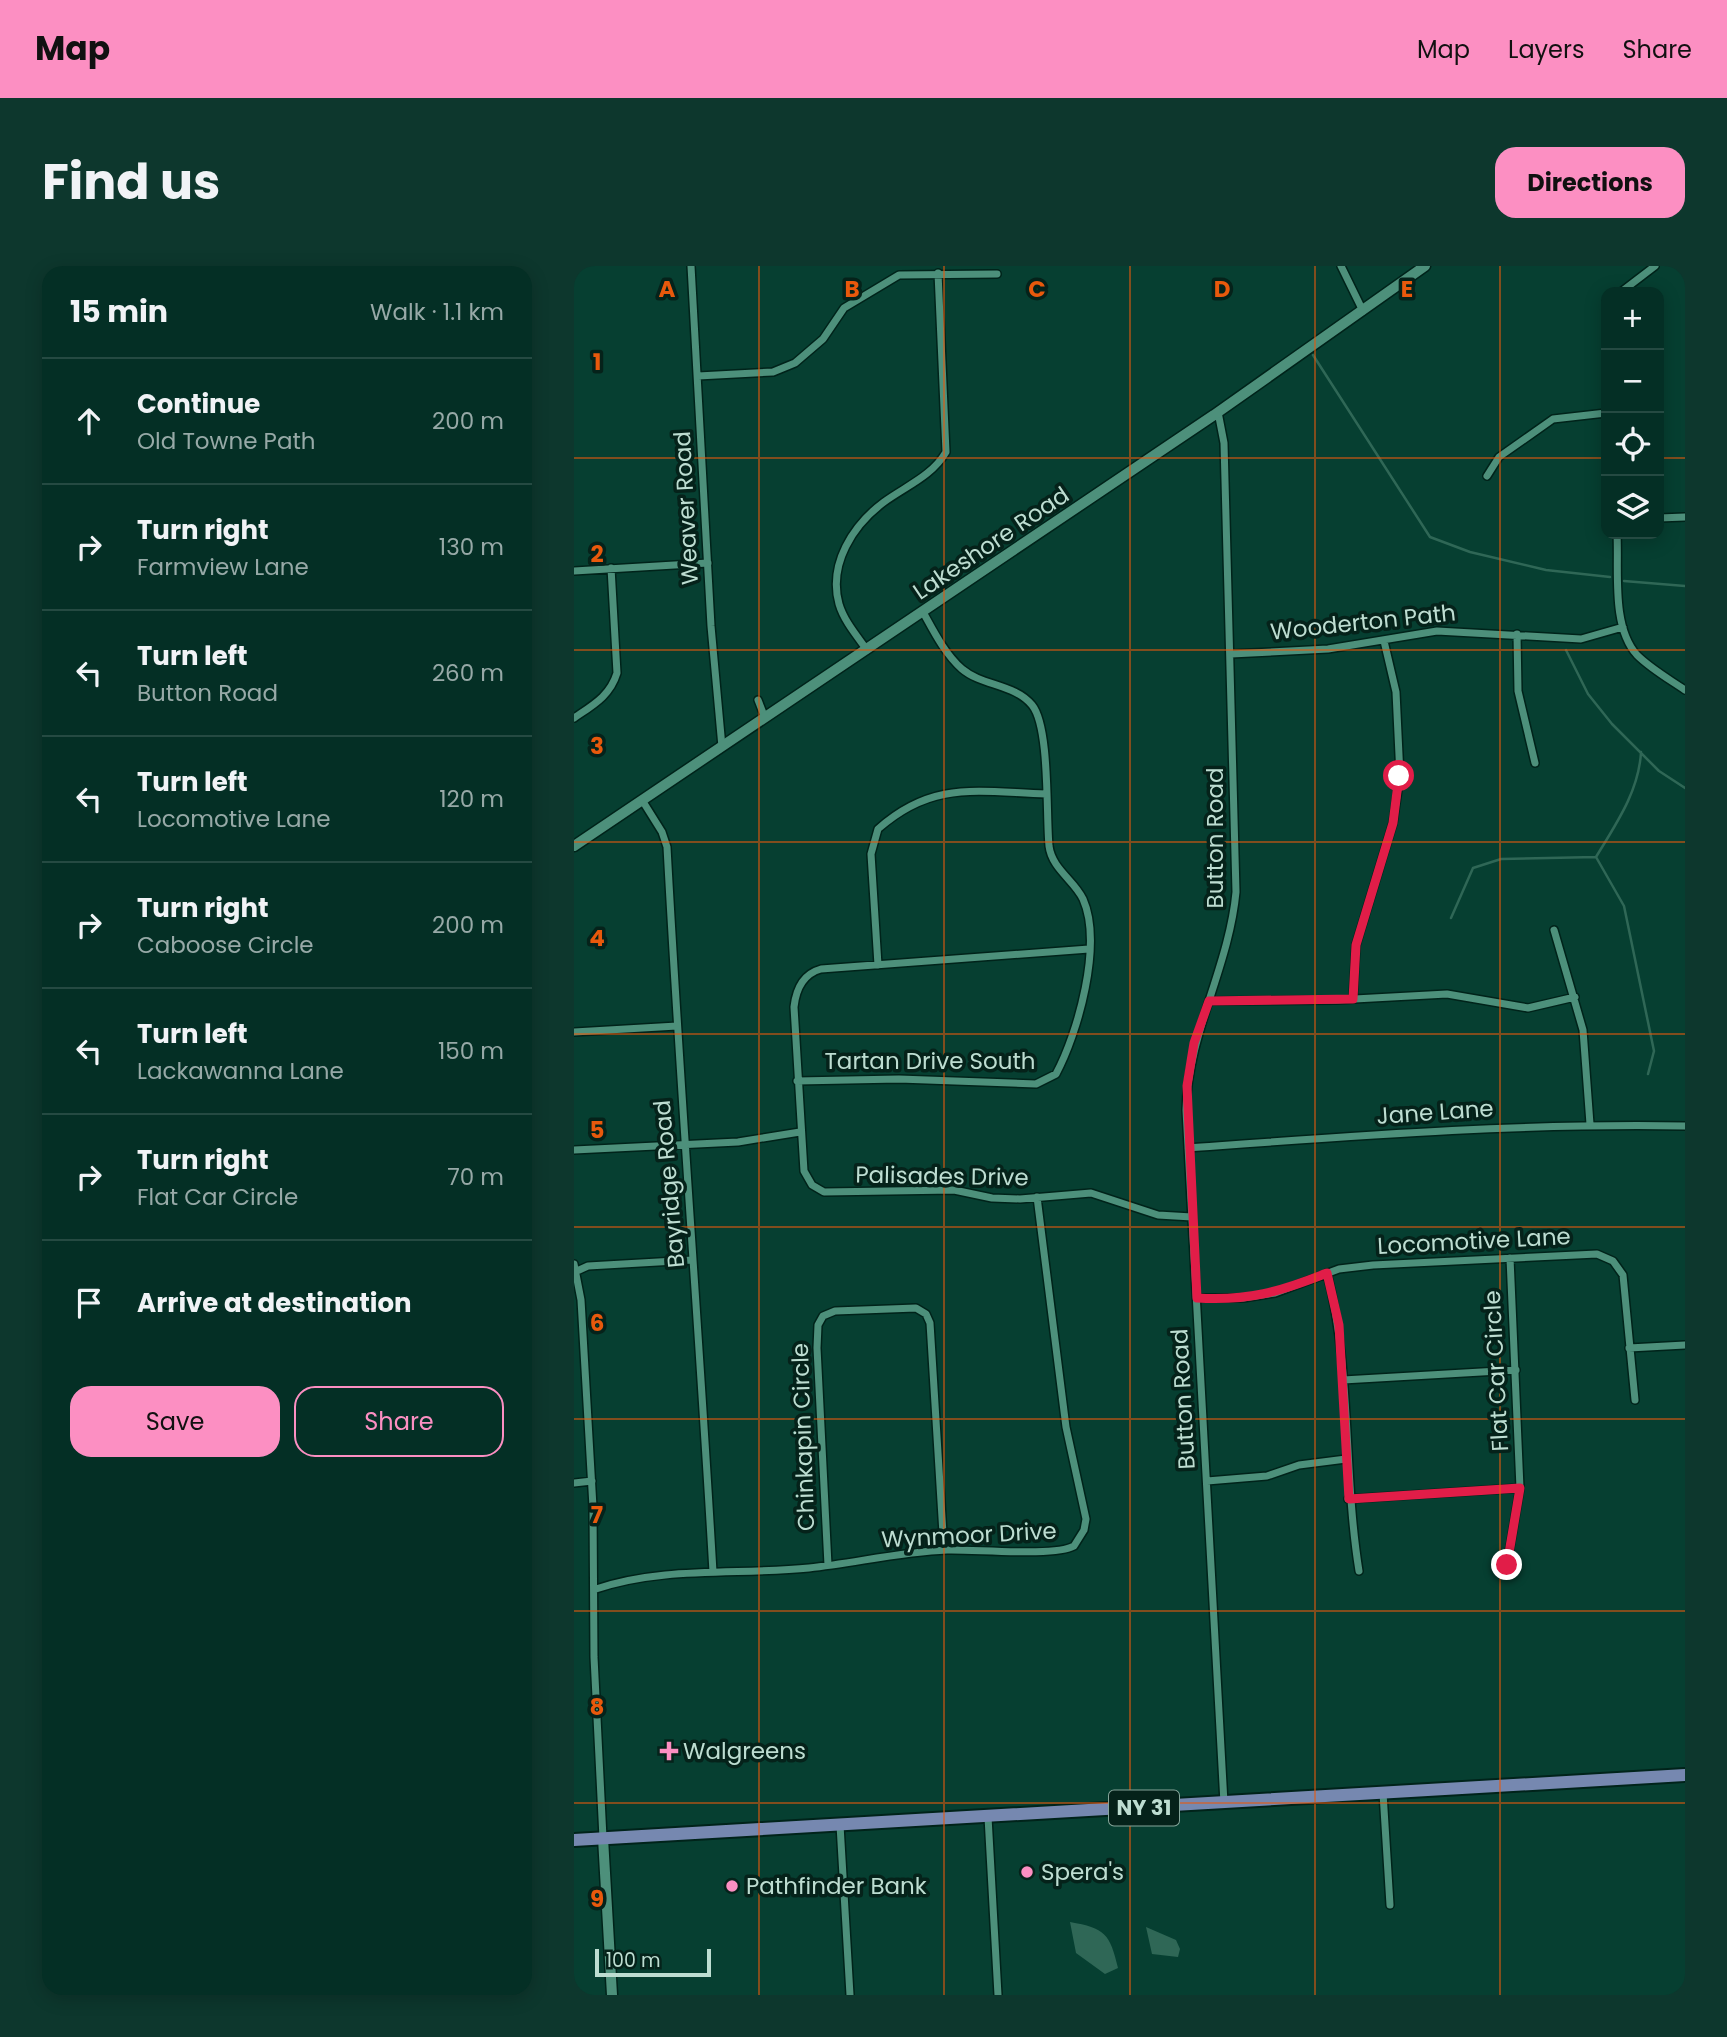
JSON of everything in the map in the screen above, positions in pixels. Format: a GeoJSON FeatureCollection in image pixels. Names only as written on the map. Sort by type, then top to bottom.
{"type":"FeatureCollection","features":[{"type":"Feature","properties":{"kind":"main road","name":"NY 31"},"geometry":{"type":"LineString","coordinates":[[574,1840],[1685,1774]]}},
{"type":"Feature","properties":{"kind":"street","name":"Weaver Road"},"geometry":{"type":"LineString","coordinates":[[691,266],[708,563],[722,747]]}},
{"type":"Feature","properties":{"kind":"street"},"geometry":{"type":"LineString","coordinates":[[1341,266],[1363,311]]}},
{"type":"Feature","properties":{"kind":"street","name":"Lakeshore Road"},"geometry":{"type":"LineString","coordinates":[[574,846],[1217,412],[1425,266]]}},
{"type":"Feature","properties":{"kind":"street"},"geometry":{"type":"LineString","coordinates":[[1628,287],[1655,266]]}},
{"type":"Feature","properties":{"kind":"street"},"geometry":{"type":"LineString","coordinates":[[867,650],[840,605],[838,570],[845,547],[862,523],[882,503],[939,464],[946,452],[938,273]]}},
{"type":"Feature","properties":{"kind":"street"},"geometry":{"type":"LineString","coordinates":[[698,376],[773,372],[795,363],[808,354],[844,308],[858,297],[899,275],[996,274]]}},
{"type":"Feature","properties":{"kind":"street","name":"Button Road"},"geometry":{"type":"LineString","coordinates":[[1217,412],[1224,443],[1236,892],[1233,919],[1189,1066],[1188,1148],[1224,1803]]}},
{"type":"Feature","properties":{"kind":"street"},"geometry":{"type":"LineString","coordinates":[[1487,476],[1499,457],[1553,419],[1601,414]]}},
{"type":"Feature","properties":{"kind":"street"},"geometry":{"type":"LineString","coordinates":[[1664,518],[1685,517]]}},
{"type":"Feature","properties":{"kind":"street"},"geometry":{"type":"LineString","coordinates":[[1617,539],[1623,627],[1636,653],[1685,690]]}},
{"type":"Feature","properties":{"kind":"street"},"geometry":{"type":"LineString","coordinates":[[574,571],[708,563]]}},
{"type":"Feature","properties":{"kind":"street"},"geometry":{"type":"LineString","coordinates":[[574,718],[606,695],[613,687],[617,673],[611,568]]}},
{"type":"Feature","properties":{"kind":"street"},"geometry":{"type":"LineString","coordinates":[[923,612],[944,648],[961,669],[1016,693],[1032,706],[1042,726],[1050,853],[1083,900],[1089,949]]}},
{"type":"Feature","properties":{"kind":"street","name":"Wooderton Path"},"geometry":{"type":"LineString","coordinates":[[1231,654],[1328,649],[1437,631],[1581,639],[1623,627]]}},
{"type":"Feature","properties":{"kind":"street"},"geometry":{"type":"LineString","coordinates":[[1517,634],[1518,691],[1535,763]]}},
{"type":"Feature","properties":{"kind":"street"},"geometry":{"type":"LineString","coordinates":[[1353,999],[1356,945],[1393,823],[1399,776],[1396,692],[1384,641]]}},
{"type":"Feature","properties":{"kind":"street"},"geometry":{"type":"LineString","coordinates":[[758,700],[765,718]]}},
{"type":"Feature","properties":{"kind":"street"},"geometry":{"type":"LineString","coordinates":[[878,965],[871,854],[878,829],[935,794],[1046,794]]}},
{"type":"Feature","properties":{"kind":"street","name":"Bayridge Road"},"geometry":{"type":"LineString","coordinates":[[642,800],[662,832],[667,848],[683,1143],[694,1260],[713,1572]]}},
{"type":"Feature","properties":{"kind":"street"},"geometry":{"type":"LineString","coordinates":[[1554,930],[1575,997],[1586,1051],[1590,1124]]}},
{"type":"Feature","properties":{"kind":"street","name":"Palisades Drive"},"geometry":{"type":"LineString","coordinates":[[1089,949],[813,971],[799,986],[794,1007],[804,1171],[812,1185],[824,1192],[954,1190],[992,1198],[1091,1193],[1158,1215],[1192,1217]]}},
{"type":"Feature","properties":{"kind":"street","name":"Tartan Drive South"},"geometry":{"type":"LineString","coordinates":[[797,1082],[899,1079],[1021,1085],[1051,1078],[1060,1067],[1084,993],[1089,971],[1089,949]]}},
{"type":"Feature","properties":{"kind":"street"},"geometry":{"type":"LineString","coordinates":[[1209,1001],[1353,999],[1447,994],[1528,1008],[1575,997]]}},
{"type":"Feature","properties":{"kind":"street"},"geometry":{"type":"LineString","coordinates":[[574,1032],[677,1026]]}},
{"type":"Feature","properties":{"kind":"street","name":"Jane Lane"},"geometry":{"type":"LineString","coordinates":[[1188,1148],[1485,1128],[1590,1124],[1685,1126]]}},
{"type":"Feature","properties":{"kind":"street"},"geometry":{"type":"LineString","coordinates":[[574,1150],[738,1142],[800,1132]]}},
{"type":"Feature","properties":{"kind":"street","name":"Wynmoor Drive"},"geometry":{"type":"LineString","coordinates":[[596,1589],[611,1584],[713,1572],[828,1565],[944,1550],[1052,1553],[1074,1546],[1084,1530],[1084,1509],[1066,1427],[1037,1197]]}},
{"type":"Feature","properties":{"kind":"street","name":"Locomotive Lane"},"geometry":{"type":"LineString","coordinates":[[1197,1298],[1243,1298],[1275,1293],[1327,1273],[1373,1265],[1597,1254],[1614,1261],[1623,1275],[1635,1400]]}},
{"type":"Feature","properties":{"kind":"street","name":"Flat Car Circle"},"geometry":{"type":"LineString","coordinates":[[1507,1565],[1520,1488],[1510,1258]]}},
{"type":"Feature","properties":{"kind":"street"},"geometry":{"type":"LineString","coordinates":[[612,1995],[594,1657],[596,1589],[592,1481],[576,1268],[694,1260]]}},
{"type":"Feature","properties":{"kind":"street"},"geometry":{"type":"LineString","coordinates":[[1327,1273],[1339,1325],[1349,1499],[1359,1571]]}},
{"type":"Feature","properties":{"kind":"street","name":"Chinkapin Circle"},"geometry":{"type":"LineString","coordinates":[[828,1565],[817,1348],[818,1325],[822,1316],[835,1311],[916,1308],[926,1314],[930,1322],[944,1550]]}},
{"type":"Feature","properties":{"kind":"street"},"geometry":{"type":"LineString","coordinates":[[1629,1348],[1685,1345]]}},
{"type":"Feature","properties":{"kind":"street"},"geometry":{"type":"LineString","coordinates":[[1343,1380],[1516,1370]]}},
{"type":"Feature","properties":{"kind":"street"},"geometry":{"type":"LineString","coordinates":[[1207,1481],[1266,1476],[1299,1465],[1346,1459]]}},
{"type":"Feature","properties":{"kind":"street"},"geometry":{"type":"LineString","coordinates":[[574,1483],[592,1481]]}},
{"type":"Feature","properties":{"kind":"street"},"geometry":{"type":"LineString","coordinates":[[1349,1499],[1520,1488]]}},
{"type":"Feature","properties":{"kind":"street"},"geometry":{"type":"LineString","coordinates":[[1383,1793],[1390,1905]]}},
{"type":"Feature","properties":{"kind":"street"},"geometry":{"type":"LineString","coordinates":[[988,1817],[998,1995]]}},
{"type":"Feature","properties":{"kind":"street"},"geometry":{"type":"LineString","coordinates":[[840,1825],[850,1995]]}},
{"type":"Feature","properties":{"kind":"shaded area"},"geometry":{"type":"Polygon","coordinates":[[[1070,1922],[1091,1927],[1104,1934],[1112,1947],[1118,1968],[1105,1974],[1076,1953],[1070,1922]]]}},
{"type":"Feature","properties":{"kind":"shaded area"},"geometry":{"type":"Polygon","coordinates":[[[1146,1927],[1176,1940],[1180,1949],[1178,1957],[1152,1954],[1146,1927]]]}},
{"type":"Feature","properties":{"kind":"waterway"},"geometry":{"type":"LineString","coordinates":[[1313,355],[1430,537],[1470,552],[1546,570],[1610,577]]}},
{"type":"Feature","properties":{"kind":"waterway"},"geometry":{"type":"LineString","coordinates":[[1624,581],[1685,586]]}},
{"type":"Feature","properties":{"kind":"waterway"},"geometry":{"type":"LineString","coordinates":[[1566,650],[1588,694],[1612,724],[1659,771],[1685,788]]}},
{"type":"Feature","properties":{"kind":"waterway"},"geometry":{"type":"LineString","coordinates":[[1596,857],[1631,794],[1641,752]]}},
{"type":"Feature","properties":{"kind":"waterway"},"geometry":{"type":"LineString","coordinates":[[1451,918],[1473,868],[1501,859],[1596,857],[1624,906],[1654,1051],[1648,1074]]}},
{"type":"Feature","properties":{"kind":"place","name":"Walgreens"},"geometry":{"type":"Point","coordinates":[669,1751]}},
{"type":"Feature","properties":{"kind":"place","name":"Spera's"},"geometry":{"type":"Point","coordinates":[1027,1872]}},
{"type":"Feature","properties":{"kind":"place","name":"Pathfinder Bank"},"geometry":{"type":"Point","coordinates":[732,1886]}},
{"type":"Feature","properties":{"kind":"route"},"geometry":{"type":"LineString","coordinates":[[1399,776],[1393,823],[1356,945],[1353,999],[1209,1001],[1189,1066],[1186,1110],[1197,1298],[1243,1298],[1275,1293],[1327,1273],[1339,1325],[1349,1499],[1520,1488],[1507,1565]]}}]}
